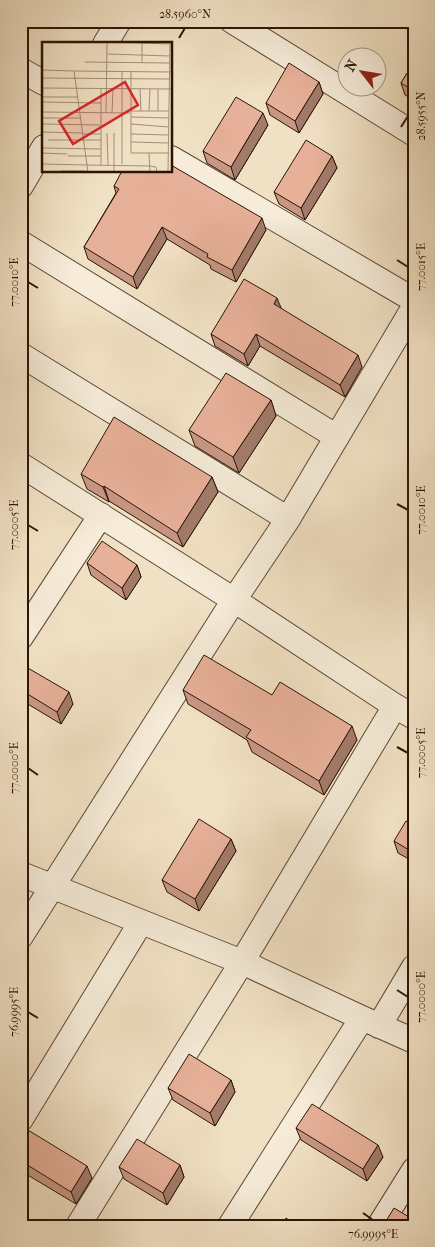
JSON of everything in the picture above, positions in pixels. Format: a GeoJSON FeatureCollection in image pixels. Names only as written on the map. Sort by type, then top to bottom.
{"type":"FeatureCollection","features":[{"type":"Feature","properties":{"kind":"street"},"geometry":{"type":"LineString","coordinates":[[107,42],[119,21]]}},
{"type":"Feature","properties":{"kind":"street"},"geometry":{"type":"LineString","coordinates":[[232,21],[414,134]]}},
{"type":"Feature","properties":{"kind":"street"},"geometry":{"type":"LineString","coordinates":[[21,70],[42,82]]}},
{"type":"Feature","properties":{"kind":"street"},"geometry":{"type":"LineString","coordinates":[[21,186],[42,151]]}},
{"type":"Feature","properties":{"kind":"street"},"geometry":{"type":"LineString","coordinates":[[172,159],[414,300]]}},
{"type":"Feature","properties":{"kind":"street"},"geometry":{"type":"LineString","coordinates":[[21,243],[337,437]]}},
{"type":"Feature","properties":{"kind":"street"},"geometry":{"type":"LineString","coordinates":[[21,936],[234,600],[288,519],[414,307]]}},
{"type":"Feature","properties":{"kind":"street"},"geometry":{"type":"LineString","coordinates":[[21,355],[288,519]]}},
{"type":"Feature","properties":{"kind":"street"},"geometry":{"type":"LineString","coordinates":[[21,465],[234,600],[404,712],[242,962],[78,1226]]}},
{"type":"Feature","properties":{"kind":"street"},"geometry":{"type":"LineString","coordinates":[[21,637],[101,515]]}},
{"type":"Feature","properties":{"kind":"street"},"geometry":{"type":"LineString","coordinates":[[21,874],[242,962],[414,1041]]}},
{"type":"Feature","properties":{"kind":"street"},"geometry":{"type":"LineString","coordinates":[[21,1119],[142,922]]}},
{"type":"Feature","properties":{"kind":"street"},"geometry":{"type":"LineString","coordinates":[[230,1226],[370,1022],[414,967]]}},
{"type":"Feature","properties":{"kind":"street"},"geometry":{"type":"LineString","coordinates":[[379,1226],[414,1170]]}},
{"type":"Feature","properties":{"kind":"building"},"geometry":{"type":"Polygon","coordinates":[[[414,62],[414,91],[401,83],[414,62]]]}},
{"type":"Feature","properties":{"kind":"building"},"geometry":{"type":"Polygon","coordinates":[[[289,63],[319,82],[295,121],[266,103],[289,63]]]}},
{"type":"Feature","properties":{"kind":"building"},"geometry":{"type":"Polygon","coordinates":[[[236,97],[263,113],[231,167],[203,151],[236,97]]]}},
{"type":"Feature","properties":{"kind":"building"},"geometry":{"type":"Polygon","coordinates":[[[306,140],[332,156],[301,208],[274,192],[306,140]]]}},
{"type":"Feature","properties":{"kind":"building"},"geometry":{"type":"Polygon","coordinates":[[[172,166],[262,218],[232,270],[207,257],[208,254],[162,227],[133,277],[84,247],[119,189],[114,186],[121,172],[172,172],[172,166]]]}},
{"type":"Feature","properties":{"kind":"building"},"geometry":{"type":"Polygon","coordinates":[[[244,279],[277,298],[274,304],[358,355],[340,385],[256,334],[244,354],[211,334],[244,279]]]}},
{"type":"Feature","properties":{"kind":"building"},"geometry":{"type":"Polygon","coordinates":[[[226,373],[271,400],[233,457],[189,430],[226,373]]]}},
{"type":"Feature","properties":{"kind":"building"},"geometry":{"type":"Polygon","coordinates":[[[114,417],[212,477],[177,533],[104,486],[81,474],[114,417]]]}},
{"type":"Feature","properties":{"kind":"building"},"geometry":{"type":"Polygon","coordinates":[[[102,541],[137,565],[122,588],[87,563],[102,541]]]}},
{"type":"Feature","properties":{"kind":"building"},"geometry":{"type":"Polygon","coordinates":[[[204,655],[272,695],[280,682],[352,726],[319,781],[246,737],[251,730],[183,690],[204,655]]]}},
{"type":"Feature","properties":{"kind":"building"},"geometry":{"type":"Polygon","coordinates":[[[21,664],[69,692],[57,712],[21,690],[21,664]]]}},
{"type":"Feature","properties":{"kind":"building"},"geometry":{"type":"Polygon","coordinates":[[[199,819],[231,839],[195,899],[162,880],[199,819]]]}},
{"type":"Feature","properties":{"kind":"building"},"geometry":{"type":"Polygon","coordinates":[[[406,821],[414,826],[414,853],[394,841],[406,821]]]}},
{"type":"Feature","properties":{"kind":"building"},"geometry":{"type":"Polygon","coordinates":[[[189,1054],[231,1080],[210,1113],[168,1088],[189,1054]]]}},
{"type":"Feature","properties":{"kind":"building"},"geometry":{"type":"Polygon","coordinates":[[[312,1104],[378,1145],[363,1169],[296,1128],[312,1104]]]}},
{"type":"Feature","properties":{"kind":"building"},"geometry":{"type":"Polygon","coordinates":[[[23,1127],[87,1166],[71,1192],[21,1161],[21,1130],[23,1127]]]}},
{"type":"Feature","properties":{"kind":"building"},"geometry":{"type":"Polygon","coordinates":[[[137,1139],[180,1165],[163,1193],[119,1167],[137,1139]]]}},
{"type":"Feature","properties":{"kind":"building"},"geometry":{"type":"Polygon","coordinates":[[[394,1208],[414,1220],[414,1226],[382,1226],[394,1208]]]}},
{"type":"Feature","properties":{"kind":"building"},"geometry":{"type":"Polygon","coordinates":[[[286,1218],[297,1226],[281,1226],[286,1218]]]}}]}
